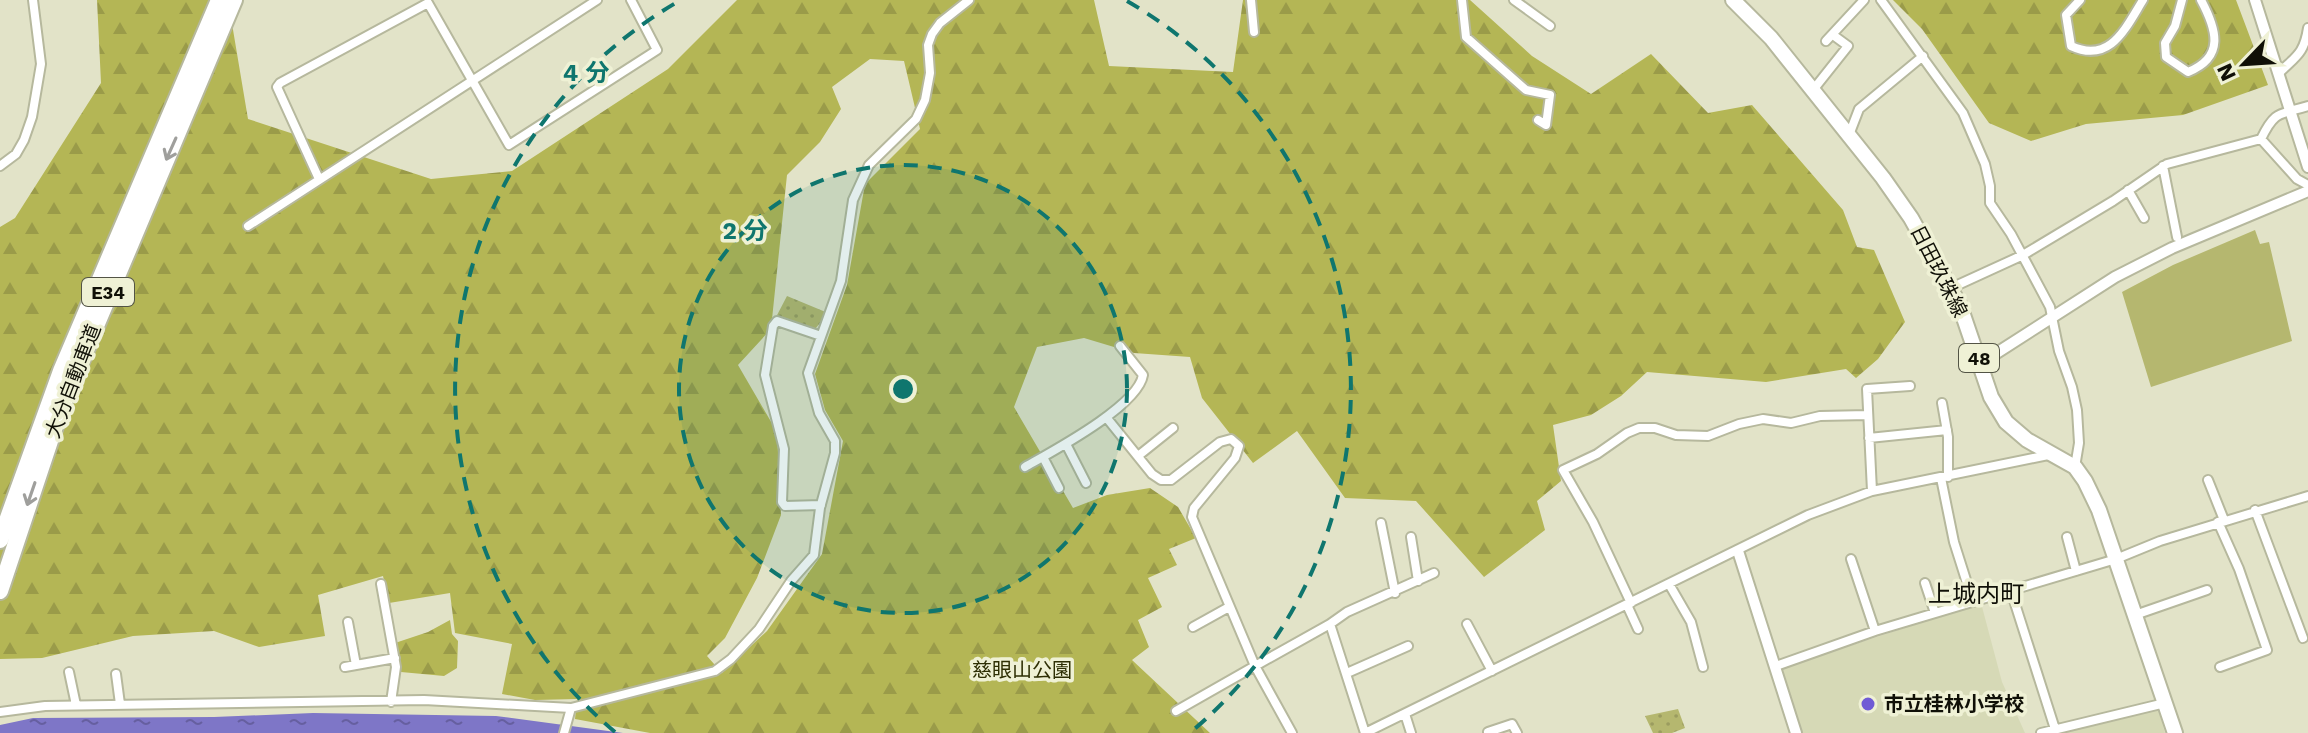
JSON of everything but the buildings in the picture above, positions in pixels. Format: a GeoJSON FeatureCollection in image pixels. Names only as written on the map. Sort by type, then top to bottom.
{"type":"FeatureCollection","features":[{"type":"Feature","properties":{"kind":"highway","name":"大分自動車道"},"geometry":{"type":"LineString","coordinates":[[0,540],[61,371],[219,0]]}},
{"type":"Feature","properties":{"kind":"highway","name":"大分自動車道"},"geometry":{"type":"LineString","coordinates":[[0,591],[60,411],[234,0]]}},
{"type":"Feature","properties":{"kind":"main road","name":"日田玖珠線"},"geometry":{"type":"LineString","coordinates":[[1733,0],[1771,38],[1911,218],[1951,288],[1991,397],[2006,422],[2027,440],[2075,467],[2085,481],[2099,510],[2175,733]]}},
{"type":"Feature","properties":{"kind":"street"},"geometry":{"type":"LineString","coordinates":[[0,166],[16,154],[32,117],[41,64],[33,0]]}},
{"type":"Feature","properties":{"kind":"street"},"geometry":{"type":"LineString","coordinates":[[248,226],[597,0]]}},
{"type":"Feature","properties":{"kind":"street"},"geometry":{"type":"LineString","coordinates":[[319,179],[277,87],[280,83],[428,3],[509,145],[657,50],[631,0]]}},
{"type":"Feature","properties":{"kind":"street"},"geometry":{"type":"LineString","coordinates":[[0,712],[76,705],[424,700],[571,708],[715,671],[759,629],[791,581],[814,555],[835,441],[819,413],[808,373],[841,281],[853,200],[861,178],[877,156],[916,119],[925,100],[930,73],[928,45],[932,34],[940,23],[969,0]]}},
{"type":"Feature","properties":{"kind":"street"},"geometry":{"type":"LineString","coordinates":[[1251,0],[1254,32]]}},
{"type":"Feature","properties":{"kind":"street"},"geometry":{"type":"LineString","coordinates":[[1462,0],[1466,37],[1526,90],[1550,95],[1546,125],[1538,120]]}},
{"type":"Feature","properties":{"kind":"street"},"geometry":{"type":"LineString","coordinates":[[1514,0],[1550,26]]}},
{"type":"Feature","properties":{"kind":"street"},"geometry":{"type":"LineString","coordinates":[[1813,90],[1848,46],[1830,38],[1864,0]]}},
{"type":"Feature","properties":{"kind":"street"},"geometry":{"type":"LineString","coordinates":[[1881,0],[1963,113],[1985,164],[1990,203],[2040,286],[2077,410],[2079,443],[2075,467]]}},
{"type":"Feature","properties":{"kind":"street"},"geometry":{"type":"LineString","coordinates":[[2080,0],[2066,15],[2066,28],[2071,46],[2084,52],[2104,50],[2122,34],[2143,0]]}},
{"type":"Feature","properties":{"kind":"street"},"geometry":{"type":"LineString","coordinates":[[2182,0],[2175,26],[2165,43],[2166,57],[2188,72],[2204,66],[2212,56],[2215,38],[2201,0]]}},
{"type":"Feature","properties":{"kind":"street"},"geometry":{"type":"LineString","coordinates":[[2255,0],[2308,167]]}},
{"type":"Feature","properties":{"kind":"street"},"geometry":{"type":"LineString","coordinates":[[2279,73],[2298,57],[2306,43],[2308,28]]}},
{"type":"Feature","properties":{"kind":"street"},"geometry":{"type":"LineString","coordinates":[[1849,135],[1859,109],[1923,56]]}},
{"type":"Feature","properties":{"kind":"street"},"geometry":{"type":"LineString","coordinates":[[1951,288],[2023,255],[2163,166],[2261,139],[2270,120],[2281,113],[2308,106]]}},
{"type":"Feature","properties":{"kind":"street"},"geometry":{"type":"LineString","coordinates":[[2261,139],[2297,179],[2308,185]]}},
{"type":"Feature","properties":{"kind":"street"},"geometry":{"type":"LineString","coordinates":[[2163,166],[2177,237]]}},
{"type":"Feature","properties":{"kind":"street"},"geometry":{"type":"LineString","coordinates":[[2128,190],[2144,218]]}},
{"type":"Feature","properties":{"kind":"street"},"geometry":{"type":"LineString","coordinates":[[1981,363],[2115,277],[2172,248],[2308,191]]}},
{"type":"Feature","properties":{"kind":"street"},"geometry":{"type":"LineString","coordinates":[[821,336],[777,321],[773,326],[765,375],[784,449],[782,502],[785,506],[821,505]]}},
{"type":"Feature","properties":{"kind":"street"},"geometry":{"type":"LineString","coordinates":[[1025,467],[1106,417],[1141,385],[1143,375],[1120,346]]}},
{"type":"Feature","properties":{"kind":"street"},"geometry":{"type":"LineString","coordinates":[[1872,491],[1867,389],[1910,386]]}},
{"type":"Feature","properties":{"kind":"street"},"geometry":{"type":"LineString","coordinates":[[1942,403],[1947,430],[1944,478],[1954,542],[1973,602]]}},
{"type":"Feature","properties":{"kind":"street"},"geometry":{"type":"LineString","coordinates":[[1638,629],[1593,522],[1563,470],[1597,454],[1639,428],[1655,428],[1676,435],[1708,436],[1763,419],[1791,423],[1820,416],[1868,415]]}},
{"type":"Feature","properties":{"kind":"street"},"geometry":{"type":"LineString","coordinates":[[1106,417],[1152,474],[1161,480],[1171,480],[1220,442],[1231,439],[1239,446],[1235,458],[1194,508],[1192,517],[1255,666],[1292,733]]}},
{"type":"Feature","properties":{"kind":"street"},"geometry":{"type":"LineString","coordinates":[[1138,456],[1173,428]]}},
{"type":"Feature","properties":{"kind":"street"},"geometry":{"type":"LineString","coordinates":[[1869,438],[1947,430]]}},
{"type":"Feature","properties":{"kind":"street"},"geometry":{"type":"LineString","coordinates":[[1066,444],[1086,483]]}},
{"type":"Feature","properties":{"kind":"street"},"geometry":{"type":"LineString","coordinates":[[1330,624],[1365,733],[1808,515],[1872,491],[2054,454]]}},
{"type":"Feature","properties":{"kind":"street"},"geometry":{"type":"LineString","coordinates":[[1043,457],[1059,488]]}},
{"type":"Feature","properties":{"kind":"street"},"geometry":{"type":"LineString","coordinates":[[2208,480],[2267,650],[2220,667]]}},
{"type":"Feature","properties":{"kind":"street"},"geometry":{"type":"LineString","coordinates":[[1776,666],[1875,631],[2116,559],[2160,541],[2308,496]]}},
{"type":"Feature","properties":{"kind":"street"},"geometry":{"type":"LineString","coordinates":[[2255,510],[2303,638]]}},
{"type":"Feature","properties":{"kind":"street"},"geometry":{"type":"LineString","coordinates":[[1381,523],[1395,593]]}},
{"type":"Feature","properties":{"kind":"street"},"geometry":{"type":"LineString","coordinates":[[1411,537],[1418,581]]}},
{"type":"Feature","properties":{"kind":"street"},"geometry":{"type":"LineString","coordinates":[[2067,537],[2076,571]]}},
{"type":"Feature","properties":{"kind":"street"},"geometry":{"type":"LineString","coordinates":[[1738,551],[1776,666],[1793,732]]}},
{"type":"Feature","properties":{"kind":"street"},"geometry":{"type":"LineString","coordinates":[[1851,559],[1875,631]]}},
{"type":"Feature","properties":{"kind":"street"},"geometry":{"type":"LineString","coordinates":[[1176,711],[1347,612],[1434,573]]}},
{"type":"Feature","properties":{"kind":"street"},"geometry":{"type":"LineString","coordinates":[[1925,583],[1935,613]]}},
{"type":"Feature","properties":{"kind":"street"},"geometry":{"type":"LineString","coordinates":[[381,584],[396,667],[391,702]]}},
{"type":"Feature","properties":{"kind":"street"},"geometry":{"type":"LineString","coordinates":[[1669,584],[1691,622],[1703,667]]}},
{"type":"Feature","properties":{"kind":"street"},"geometry":{"type":"LineString","coordinates":[[2135,615],[2207,590]]}},
{"type":"Feature","properties":{"kind":"street"},"geometry":{"type":"LineString","coordinates":[[2011,591],[2055,729]]}},
{"type":"Feature","properties":{"kind":"street"},"geometry":{"type":"LineString","coordinates":[[1193,627],[1229,607]]}},
{"type":"Feature","properties":{"kind":"street"},"geometry":{"type":"LineString","coordinates":[[348,622],[356,665]]}},
{"type":"Feature","properties":{"kind":"street"},"geometry":{"type":"LineString","coordinates":[[1467,624],[1492,671]]}},
{"type":"Feature","properties":{"kind":"street"},"geometry":{"type":"LineString","coordinates":[[1347,673],[1408,646]]}},
{"type":"Feature","properties":{"kind":"street"},"geometry":{"type":"LineString","coordinates":[[345,667],[395,658]]}},
{"type":"Feature","properties":{"kind":"street"},"geometry":{"type":"LineString","coordinates":[[69,672],[76,705]]}},
{"type":"Feature","properties":{"kind":"street"},"geometry":{"type":"LineString","coordinates":[[116,674],[120,704]]}},
{"type":"Feature","properties":{"kind":"street"},"geometry":{"type":"LineString","coordinates":[[2041,733],[2165,703]]}},
{"type":"Feature","properties":{"kind":"street"},"geometry":{"type":"LineString","coordinates":[[564,733],[571,708]]}},
{"type":"Feature","properties":{"kind":"street"},"geometry":{"type":"LineString","coordinates":[[1405,714],[1411,733]]}},
{"type":"Feature","properties":{"kind":"street"},"geometry":{"type":"LineString","coordinates":[[1488,732],[1512,724],[1517,733]]}},
{"type":"Feature","properties":{"kind":"shaded area"},"geometry":{"type":"Polygon","coordinates":[[[1981,603],[2002,682],[2025,733],[1802,733],[1782,668],[1981,603]]]}},
{"type":"Feature","properties":{"kind":"shaded area"},"geometry":{"type":"Polygon","coordinates":[[[2158,709],[2165,733],[2059,733],[2158,709]]]}},
{"type":"Feature","properties":{"kind":"green space","name":"慈眼山公園"},"geometry":{"type":"Polygon","coordinates":[[[97,0],[228,0],[248,119],[431,179],[512,171],[668,69],[737,0],[1094,0],[1109,66],[1233,72],[1243,0],[1470,0],[1532,56],[1591,94],[1651,54],[1708,113],[1752,105],[1843,210],[1857,247],[1874,250],[1905,322],[1878,359],[1856,378],[1846,369],[1766,382],[1647,372],[1621,396],[1591,415],[1553,425],[1561,481],[1537,501],[1545,530],[1484,577],[1416,501],[1345,498],[1297,431],[1253,463],[1202,398],[1190,357],[1134,353],[1084,338],[1037,347],[1014,407],[1073,508],[1107,495],[1150,488],[1178,507],[1196,538],[1169,549],[1177,565],[1148,578],[1162,607],[1138,620],[1149,647],[1132,660],[1210,733],[650,733],[575,719],[577,699],[535,700],[502,694],[512,644],[455,633],[450,593],[389,603],[383,576],[318,595],[325,636],[259,647],[214,631],[133,636],[42,658],[0,659],[0,227],[15,218],[101,83],[97,0]],[[870,59],[832,87],[841,109],[820,142],[787,175],[771,329],[738,365],[777,432],[781,515],[757,578],[725,638],[707,656],[722,673],[767,631],[822,554],[843,441],[825,410],[815,374],[847,285],[865,184],[920,129],[904,61],[870,59]]]}},
{"type":"Feature","properties":{"kind":"green space"},"geometry":{"type":"Polygon","coordinates":[[[1893,0],[2236,0],[2268,85],[2183,115],[2086,124],[2031,141],[1989,123],[1922,29],[1893,0]]]}},
{"type":"Feature","properties":{"kind":"green space"},"geometry":{"type":"Polygon","coordinates":[[[2255,230],[2260,244],[2269,242],[2292,341],[2151,387],[2122,292],[2173,265],[2255,230]]]}},
{"type":"Feature","properties":{"kind":"green space"},"geometry":{"type":"Polygon","coordinates":[[[787,296],[828,313],[812,333],[775,319],[787,296]]]}},
{"type":"Feature","properties":{"kind":"green space"},"geometry":{"type":"Polygon","coordinates":[[[450,620],[452,634],[458,641],[457,668],[444,676],[401,672],[395,643],[428,632],[450,620]]]}},
{"type":"Feature","properties":{"kind":"green space"},"geometry":{"type":"Polygon","coordinates":[[[1678,709],[1685,728],[1672,733],[1653,733],[1645,716],[1678,709]]]}},
{"type":"Feature","properties":{"kind":"water"},"geometry":{"type":"Polygon","coordinates":[[[313,713],[496,716],[623,733],[0,733],[0,725],[33,718],[313,713]]]}},
{"type":"Feature","properties":{"kind":"place","name":"市立桂林小学校"},"geometry":{"type":"Point","coordinates":[1868,704]}},
{"type":"Feature","properties":{"kind":"district","name":"上城内町"},"geometry":{"type":"Point","coordinates":[1976,594]}}]}
